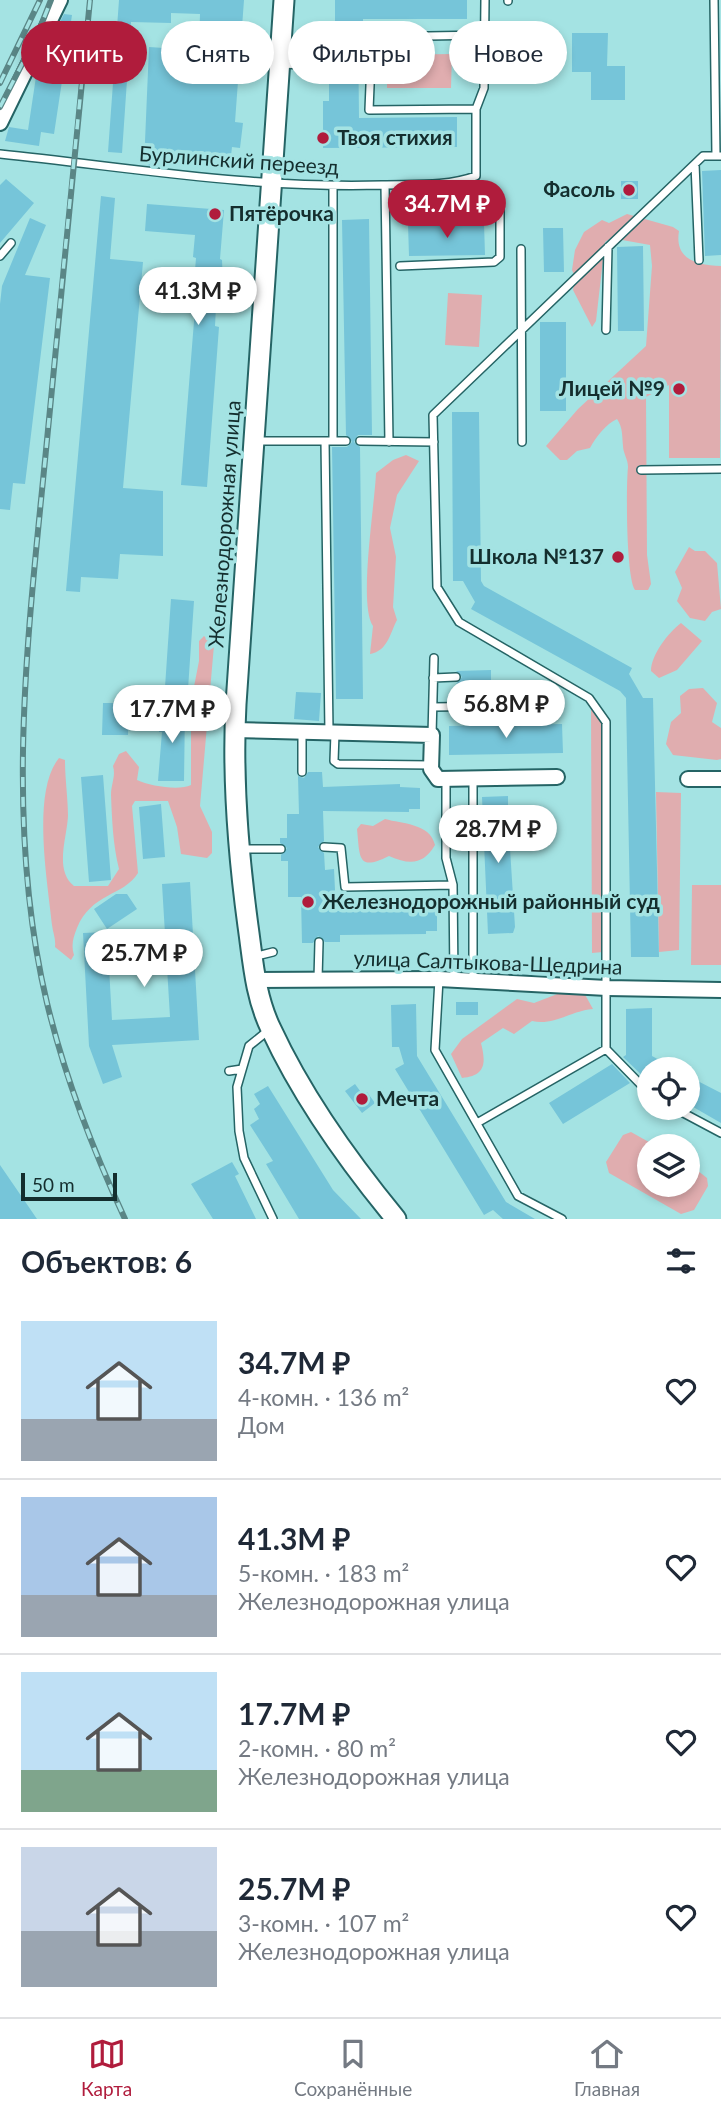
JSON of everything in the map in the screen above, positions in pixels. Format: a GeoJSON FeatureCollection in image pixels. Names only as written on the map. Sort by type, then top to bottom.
{"type":"FeatureCollection","features":[{"type":"Feature","properties":{"kind":"street"},"geometry":{"type":"LineString","coordinates":[[0,123],[60,0]]}},
{"type":"Feature","properties":{"kind":"street","name":"Железнодорожная улица"},"geometry":{"type":"LineString","coordinates":[[284,0],[234,730],[234,804],[254,980],[271,1028],[310,1096],[359,1170],[397,1219]]}},
{"type":"Feature","properties":{"kind":"street"},"geometry":{"type":"LineString","coordinates":[[234,730],[432,735],[431,765],[434,776],[557,777]]}},
{"type":"Feature","properties":{"kind":"street"},"geometry":{"type":"LineString","coordinates":[[688,779],[721,779]]}},
{"type":"Feature","properties":{"kind":"street","name":"улица Салтыкова-Щедрина"},"geometry":{"type":"LineString","coordinates":[[254,980],[350,982],[439,979],[607,988],[721,990]]}},
{"type":"Feature","properties":{"kind":"lane"},"geometry":{"type":"LineString","coordinates":[[485,0],[485,21]]}},
{"type":"Feature","properties":{"kind":"lane"},"geometry":{"type":"LineString","coordinates":[[637,1081],[606,1049],[606,722],[589,698],[459,622],[442,596],[437,587],[433,415],[695,163],[703,156],[719,156],[714,0]]}},
{"type":"Feature","properties":{"kind":"lane"},"geometry":{"type":"LineString","coordinates":[[449,36],[372,37],[369,110],[476,109],[484,84]]}},
{"type":"Feature","properties":{"kind":"lane"},"geometry":{"type":"LineString","coordinates":[[280,64],[288,64]]}},
{"type":"Feature","properties":{"kind":"lane","name":"Бурлинский переезд"},"geometry":{"type":"LineString","coordinates":[[0,155],[271,185],[333,187],[453,184],[476,176],[476,109]]}},
{"type":"Feature","properties":{"kind":"lane"},"geometry":{"type":"LineString","coordinates":[[695,163],[699,260]]}},
{"type":"Feature","properties":{"kind":"lane"},"geometry":{"type":"LineString","coordinates":[[400,266],[494,262],[500,257],[500,211],[494,205],[460,206],[455,201],[453,184]]}},
{"type":"Feature","properties":{"kind":"lane"},"geometry":{"type":"LineString","coordinates":[[385,185],[389,442]]}},
{"type":"Feature","properties":{"kind":"lane"},"geometry":{"type":"LineString","coordinates":[[333,187],[329,441],[334,761],[338,764],[431,765]]}},
{"type":"Feature","properties":{"kind":"lane"},"geometry":{"type":"LineString","coordinates":[[0,256],[11,243]]}},
{"type":"Feature","properties":{"kind":"lane"},"geometry":{"type":"LineString","coordinates":[[606,330],[608,247]]}},
{"type":"Feature","properties":{"kind":"lane"},"geometry":{"type":"LineString","coordinates":[[521,249],[522,442]]}},
{"type":"Feature","properties":{"kind":"lane"},"geometry":{"type":"LineString","coordinates":[[254,441],[346,441]]}},
{"type":"Feature","properties":{"kind":"lane"},"geometry":{"type":"LineString","coordinates":[[360,441],[434,442]]}},
{"type":"Feature","properties":{"kind":"lane"},"geometry":{"type":"LineString","coordinates":[[641,470],[721,468]]}},
{"type":"Feature","properties":{"kind":"lane"},"geometry":{"type":"LineString","coordinates":[[432,735],[434,658]]}},
{"type":"Feature","properties":{"kind":"lane"},"geometry":{"type":"LineString","coordinates":[[433,678],[456,677]]}},
{"type":"Feature","properties":{"kind":"lane"},"geometry":{"type":"LineString","coordinates":[[433,707],[511,706]]}},
{"type":"Feature","properties":{"kind":"lane"},"geometry":{"type":"LineString","coordinates":[[302,732],[302,772]]}},
{"type":"Feature","properties":{"kind":"lane"},"geometry":{"type":"LineString","coordinates":[[446,778],[446,858],[453,885],[454,980]]}},
{"type":"Feature","properties":{"kind":"lane"},"geometry":{"type":"LineString","coordinates":[[472,981],[473,778]]}},
{"type":"Feature","properties":{"kind":"lane"},"geometry":{"type":"LineString","coordinates":[[324,847],[341,848],[345,887],[453,885]]}},
{"type":"Feature","properties":{"kind":"lane"},"geometry":{"type":"LineString","coordinates":[[239,849],[281,849]]}},
{"type":"Feature","properties":{"kind":"lane"},"geometry":{"type":"LineString","coordinates":[[318,980],[319,943]]}},
{"type":"Feature","properties":{"kind":"lane"},"geometry":{"type":"LineString","coordinates":[[252,957],[273,952]]}},
{"type":"Feature","properties":{"kind":"lane"},"geometry":{"type":"LineString","coordinates":[[439,979],[435,1050],[518,1195],[562,1219]]}},
{"type":"Feature","properties":{"kind":"lane"},"geometry":{"type":"LineString","coordinates":[[271,1028],[249,1046],[237,1087],[244,1158],[273,1219]]}},
{"type":"Feature","properties":{"kind":"lane"},"geometry":{"type":"LineString","coordinates":[[477,1124],[606,1049]]}},
{"type":"Feature","properties":{"kind":"lane"},"geometry":{"type":"LineString","coordinates":[[229,1071],[242,1069]]}},
{"type":"Feature","properties":{"kind":"lane"},"geometry":{"type":"LineString","coordinates":[[697,1120],[721,1133]]}},
{"type":"Feature","properties":{"kind":"shaded area"},"geometry":{"type":"Polygon","coordinates":[[[435,54],[449,54],[451,88],[387,88],[387,84],[435,84],[435,54]]]}},
{"type":"Feature","properties":{"kind":"shaded area"},"geometry":{"type":"Polygon","coordinates":[[[627,214],[673,227],[679,231],[678,241],[684,255],[697,262],[721,266],[720,458],[669,458],[669,385],[646,397],[647,555],[651,584],[648,590],[635,590],[632,582],[627,531],[628,464],[617,419],[602,431],[590,448],[577,451],[567,460],[560,460],[546,446],[578,409],[646,346],[652,266],[650,245],[611,238],[605,242],[596,321],[592,327],[573,290],[575,250],[584,232],[602,220],[609,223],[627,214]]]}},
{"type":"Feature","properties":{"kind":"shaded area"},"geometry":{"type":"Polygon","coordinates":[[[448,293],[482,295],[479,347],[445,345],[448,293]]]}},
{"type":"Feature","properties":{"kind":"shaded area"},"geometry":{"type":"Polygon","coordinates":[[[406,455],[419,461],[397,495],[390,528],[396,557],[393,607],[397,620],[385,645],[370,654],[373,626],[369,614],[367,576],[376,473],[393,460],[406,455]]]}},
{"type":"Feature","properties":{"kind":"shaded area"},"geometry":{"type":"Polygon","coordinates":[[[689,547],[695,551],[705,551],[717,563],[721,609],[712,612],[705,621],[690,618],[677,601],[682,588],[675,572],[689,547]]]}},
{"type":"Feature","properties":{"kind":"shaded area"},"geometry":{"type":"Polygon","coordinates":[[[681,623],[702,641],[677,670],[659,678],[651,671],[654,658],[666,638],[681,623]]]}},
{"type":"Feature","properties":{"kind":"shaded area"},"geometry":{"type":"Polygon","coordinates":[[[204,636],[214,645],[200,806],[212,832],[212,853],[207,858],[181,854],[177,827],[168,801],[135,801],[132,806],[138,873],[132,881],[90,908],[83,917],[74,938],[74,955],[71,960],[55,947],[47,886],[43,815],[50,773],[59,758],[65,760],[68,816],[63,863],[68,879],[74,886],[108,886],[119,869],[111,795],[113,766],[119,754],[126,751],[139,767],[137,780],[164,787],[179,788],[191,785],[191,702],[199,661],[199,641],[204,636]]]}},
{"type":"Feature","properties":{"kind":"shaded area"},"geometry":{"type":"Polygon","coordinates":[[[703,688],[717,703],[712,722],[721,728],[721,759],[673,755],[666,744],[671,722],[681,713],[680,696],[689,689],[703,688]]]}},
{"type":"Feature","properties":{"kind":"shaded area"},"geometry":{"type":"Polygon","coordinates":[[[591,707],[601,722],[603,952],[592,953],[591,707]]]}},
{"type":"Feature","properties":{"kind":"shaded area"},"geometry":{"type":"Polygon","coordinates":[[[656,792],[681,793],[679,950],[659,952],[656,792]]]}},
{"type":"Feature","properties":{"kind":"shaded area"},"geometry":{"type":"Polygon","coordinates":[[[385,819],[421,828],[432,838],[435,845],[421,860],[410,862],[389,856],[379,861],[366,862],[360,854],[357,829],[361,824],[373,826],[385,819]]]}},
{"type":"Feature","properties":{"kind":"shaded area"},"geometry":{"type":"Polygon","coordinates":[[[692,885],[721,885],[721,965],[691,965],[692,885]]]}},
{"type":"Feature","properties":{"kind":"shaded area"},"geometry":{"type":"Polygon","coordinates":[[[573,988],[583,991],[593,1009],[548,1022],[532,1021],[514,1034],[503,1028],[481,1043],[484,1062],[480,1071],[462,1078],[451,1054],[462,1039],[517,999],[534,1003],[573,988]]]}},
{"type":"Feature","properties":{"kind":"shaded area"},"geometry":{"type":"Polygon","coordinates":[[[631,1132],[637,1135],[637,1189],[609,1173],[606,1162],[623,1135],[631,1132]]]}},
{"type":"Feature","properties":{"kind":"shaded area"},"geometry":{"type":"Polygon","coordinates":[[[700,1172],[707,1178],[708,1186],[694,1210],[681,1214],[651,1197],[700,1197],[700,1172]]]}},
{"type":"Feature","properties":{"kind":"building"},"geometry":{"type":"Polygon","coordinates":[[[119,0],[244,0],[242,21],[200,21],[200,14],[171,13],[171,21],[161,23],[117,21],[119,0]]]}},
{"type":"Feature","properties":{"kind":"building"},"geometry":{"type":"Polygon","coordinates":[[[335,0],[467,0],[467,19],[335,21],[335,0]]]}},
{"type":"Feature","properties":{"kind":"building"},"geometry":{"type":"Polygon","coordinates":[[[64,14],[72,15],[71,21],[60,21],[64,14]]]}},
{"type":"Feature","properties":{"kind":"building"},"geometry":{"type":"Polygon","coordinates":[[[572,33],[608,33],[607,66],[625,66],[625,100],[591,100],[591,72],[572,72],[572,33]]]}},
{"type":"Feature","properties":{"kind":"building"},"geometry":{"type":"Polygon","coordinates":[[[149,47],[161,48],[161,84],[238,84],[235,122],[243,123],[240,148],[232,147],[231,156],[207,154],[206,162],[196,161],[197,156],[157,154],[156,166],[144,165],[149,47]]]}},
{"type":"Feature","properties":{"kind":"building"},"geometry":{"type":"Polygon","coordinates":[[[35,84],[62,84],[54,134],[41,132],[39,146],[5,141],[9,127],[28,130],[35,84]]]}},
{"type":"Feature","properties":{"kind":"building"},"geometry":{"type":"Polygon","coordinates":[[[113,84],[127,84],[122,153],[108,152],[113,84]]]}},
{"type":"Feature","properties":{"kind":"building"},"geometry":{"type":"Polygon","coordinates":[[[329,84],[359,84],[359,118],[457,117],[457,147],[323,148],[323,101],[329,101],[329,84]]]}},
{"type":"Feature","properties":{"kind":"building"},"geometry":{"type":"Polygon","coordinates":[[[721,170],[721,255],[705,256],[702,171],[721,170]]]}},
{"type":"Feature","properties":{"kind":"building"},"geometry":{"type":"Polygon","coordinates":[[[6,179],[34,203],[0,243],[0,185],[6,179]]]}},
{"type":"Feature","properties":{"kind":"building","name":"Фасоль"},"geometry":{"type":"Polygon","coordinates":[[[621,181],[638,181],[638,199],[621,199],[621,181]]]}},
{"type":"Feature","properties":{"kind":"building"},"geometry":{"type":"Polygon","coordinates":[[[101,196],[115,198],[110,259],[143,262],[123,488],[163,491],[163,556],[120,554],[118,579],[81,577],[80,592],[66,591],[101,196]]]}},
{"type":"Feature","properties":{"kind":"building"},"geometry":{"type":"Polygon","coordinates":[[[147,204],[224,210],[220,259],[223,285],[221,307],[216,307],[215,326],[219,327],[207,487],[181,485],[198,271],[195,270],[196,258],[193,257],[195,235],[145,231],[147,204]]]}},
{"type":"Feature","properties":{"kind":"building"},"geometry":{"type":"Polygon","coordinates":[[[30,218],[46,225],[25,275],[50,278],[25,484],[13,483],[10,510],[0,509],[0,304],[2,286],[30,218]]]}},
{"type":"Feature","properties":{"kind":"building"},"geometry":{"type":"Polygon","coordinates":[[[369,219],[372,435],[358,435],[354,442],[360,447],[363,699],[336,699],[332,447],[347,447],[352,442],[346,435],[342,220],[369,219]]]}},
{"type":"Feature","properties":{"kind":"building"},"geometry":{"type":"Polygon","coordinates":[[[484,223],[485,255],[409,256],[408,224],[484,223]]]}},
{"type":"Feature","properties":{"kind":"building"},"geometry":{"type":"Polygon","coordinates":[[[543,228],[563,228],[564,272],[544,272],[543,228]]]}},
{"type":"Feature","properties":{"kind":"building"},"geometry":{"type":"Polygon","coordinates":[[[643,246],[644,331],[618,331],[617,247],[643,246]]]}},
{"type":"Feature","properties":{"kind":"building"},"geometry":{"type":"Polygon","coordinates":[[[540,322],[566,322],[566,411],[540,411],[540,322]]]}},
{"type":"Feature","properties":{"kind":"building"},"geometry":{"type":"Polygon","coordinates":[[[452,412],[479,412],[481,581],[484,586],[632,668],[629,674],[643,698],[653,698],[659,957],[631,957],[626,698],[620,691],[471,609],[475,602],[463,581],[453,581],[452,412]]]}},
{"type":"Feature","properties":{"kind":"building"},"geometry":{"type":"Polygon","coordinates":[[[171,599],[194,601],[188,689],[165,687],[171,599]]]}},
{"type":"Feature","properties":{"kind":"building"},"geometry":{"type":"Polygon","coordinates":[[[491,670],[491,683],[456,684],[462,677],[456,671],[491,670]]]}},
{"type":"Feature","properties":{"kind":"building"},"geometry":{"type":"Polygon","coordinates":[[[296,692],[321,693],[319,721],[294,719],[296,692]]]}},
{"type":"Feature","properties":{"kind":"building"},"geometry":{"type":"Polygon","coordinates":[[[103,703],[129,703],[128,735],[102,735],[103,703]]]}},
{"type":"Feature","properties":{"kind":"building"},"geometry":{"type":"Polygon","coordinates":[[[159,709],[185,710],[184,781],[158,781],[162,732],[159,732],[159,709]]]}},
{"type":"Feature","properties":{"kind":"building"},"geometry":{"type":"Polygon","coordinates":[[[562,724],[563,753],[449,755],[449,726],[562,724]]]}},
{"type":"Feature","properties":{"kind":"building"},"geometry":{"type":"Polygon","coordinates":[[[308,772],[322,772],[323,787],[400,784],[400,787],[420,788],[420,809],[409,809],[409,812],[323,811],[324,841],[318,847],[324,853],[325,870],[334,869],[336,911],[362,910],[362,907],[376,907],[376,910],[403,910],[403,907],[437,909],[437,931],[426,931],[426,934],[340,935],[340,942],[325,942],[318,936],[313,943],[302,943],[301,897],[288,897],[288,861],[281,861],[281,855],[287,848],[280,843],[280,838],[287,838],[287,814],[299,814],[298,776],[304,778],[308,772]]]}},
{"type":"Feature","properties":{"kind":"building"},"geometry":{"type":"Polygon","coordinates":[[[103,775],[111,880],[89,882],[81,777],[103,775]]]}},
{"type":"Feature","properties":{"kind":"building"},"geometry":{"type":"Polygon","coordinates":[[[508,796],[508,809],[512,809],[513,833],[509,833],[515,927],[513,933],[488,934],[482,797],[508,796]]]}},
{"type":"Feature","properties":{"kind":"building"},"geometry":{"type":"Polygon","coordinates":[[[161,804],[165,857],[143,859],[139,807],[161,804]]]}},
{"type":"Feature","properties":{"kind":"building"},"geometry":{"type":"Polygon","coordinates":[[[190,882],[199,1040],[112,1045],[122,1077],[103,1084],[89,1046],[83,933],[107,932],[112,1020],[170,1017],[162,884],[190,882]]]}},
{"type":"Feature","properties":{"kind":"building"},"geometry":{"type":"Polygon","coordinates":[[[116,894],[127,894],[137,909],[107,929],[94,909],[116,894]]]}},
{"type":"Feature","properties":{"kind":"building"},"geometry":{"type":"Polygon","coordinates":[[[456,1002],[478,1002],[478,1015],[456,1015],[456,1002]]]}},
{"type":"Feature","properties":{"kind":"building"},"geometry":{"type":"Polygon","coordinates":[[[416,1004],[417,1056],[506,1202],[535,1219],[503,1219],[493,1210],[484,1215],[395,1069],[404,1064],[399,1047],[392,1047],[391,1005],[416,1004]]]}},
{"type":"Feature","properties":{"kind":"building"},"geometry":{"type":"Polygon","coordinates":[[[652,1008],[654,1057],[637,1057],[637,1070],[623,1057],[626,1055],[626,1009],[652,1008]]]}},
{"type":"Feature","properties":{"kind":"building"},"geometry":{"type":"Polygon","coordinates":[[[612,1064],[630,1083],[563,1124],[549,1103],[612,1064]]]}},
{"type":"Feature","properties":{"kind":"building"},"geometry":{"type":"Polygon","coordinates":[[[700,1082],[721,1093],[721,1123],[700,1111],[700,1082]]]}},
{"type":"Feature","properties":{"kind":"building","name":"Мечта"},"geometry":{"type":"Polygon","coordinates":[[[355,1084],[363,1095],[367,1092],[375,1103],[362,1113],[345,1091],[355,1084]]]}},
{"type":"Feature","properties":{"kind":"building"},"geometry":{"type":"Polygon","coordinates":[[[268,1086],[333,1190],[361,1219],[299,1219],[266,1164],[273,1161],[250,1125],[259,1119],[254,1109],[260,1104],[254,1094],[268,1086]]]}},
{"type":"Feature","properties":{"kind":"building"},"geometry":{"type":"Polygon","coordinates":[[[232,1162],[239,1174],[235,1176],[256,1219],[213,1219],[191,1184],[232,1162]]]}},
{"type":"Feature","properties":{"kind":"building"},"geometry":{"type":"Polygon","coordinates":[[[0,1165],[37,1219],[0,1219],[0,1165]]]}},
{"type":"Feature","properties":{"kind":"railway"},"geometry":{"type":"LineString","coordinates":[[0,83],[40,0]]}},
{"type":"Feature","properties":{"kind":"railway"},"geometry":{"type":"LineString","coordinates":[[0,107],[38,33],[51,0]]}},
{"type":"Feature","properties":{"kind":"railway"},"geometry":{"type":"LineString","coordinates":[[90,0],[27,651],[23,793],[26,863],[34,933],[47,1003],[62,1059],[81,1113],[125,1219]]}},
{"type":"Feature","properties":{"kind":"place","name":"Твоя стихия"},"geometry":{"type":"Point","coordinates":[323,138]}},
{"type":"Feature","properties":{"kind":"place","name":"Фасоль"},"geometry":{"type":"Point","coordinates":[629,190]}},
{"type":"Feature","properties":{"kind":"place","name":"Пятёрочка"},"geometry":{"type":"Point","coordinates":[215,214]}},
{"type":"Feature","properties":{"kind":"place","name":"Лицей №9"},"geometry":{"type":"Point","coordinates":[679,389]}},
{"type":"Feature","properties":{"kind":"place","name":"Школа №137"},"geometry":{"type":"Point","coordinates":[618,557]}},
{"type":"Feature","properties":{"kind":"place","name":"Железнодорожный районный суд"},"geometry":{"type":"Point","coordinates":[308,902]}},
{"type":"Feature","properties":{"kind":"place","name":"Мечта"},"geometry":{"type":"Point","coordinates":[362,1099]}}]}
